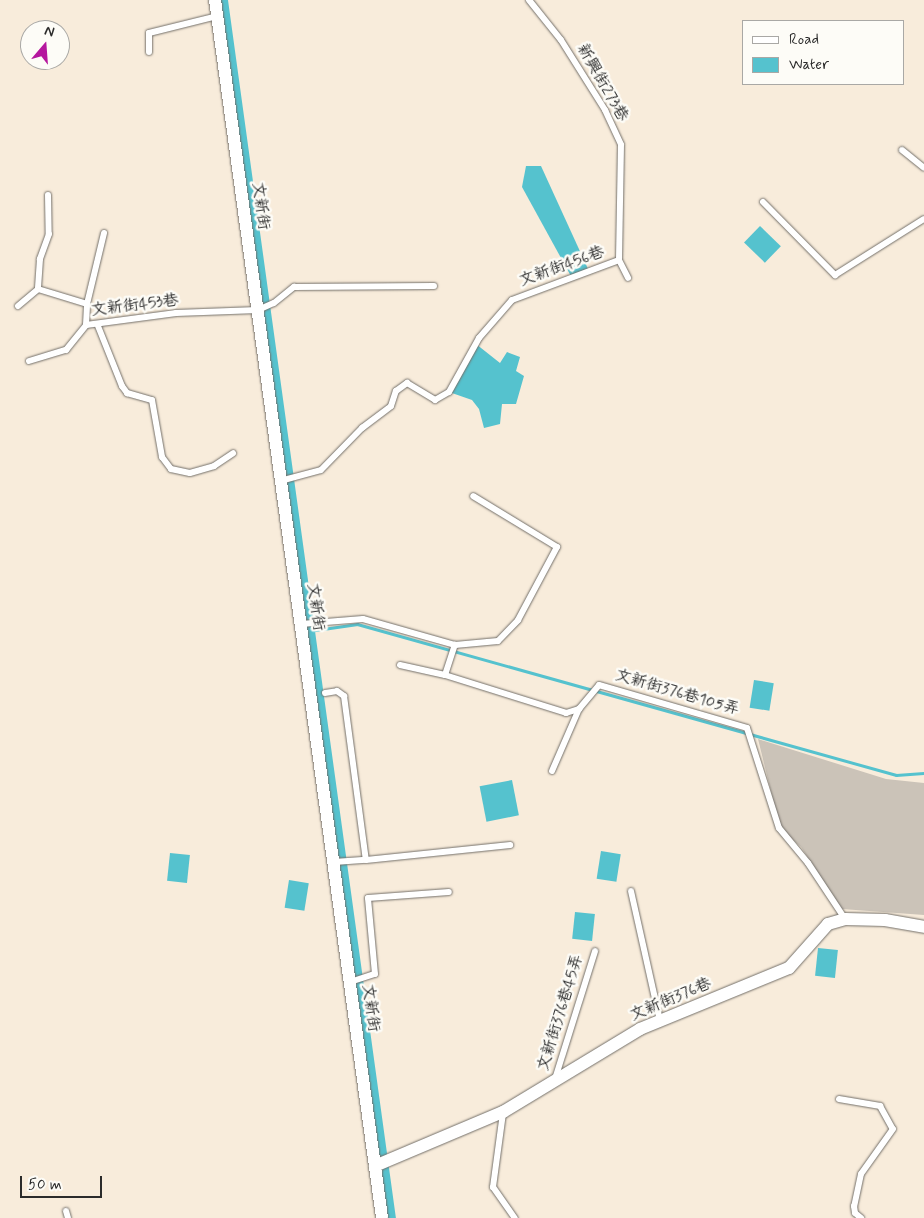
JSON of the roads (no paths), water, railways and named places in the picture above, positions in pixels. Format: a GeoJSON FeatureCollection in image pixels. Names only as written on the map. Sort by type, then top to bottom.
{"type":"FeatureCollection","features":[{"type":"Feature","properties":{"kind":"street","name":"文新街"},"geometry":{"type":"LineString","coordinates":[[215,0],[337,862],[382,1218]]}},
{"type":"Feature","properties":{"kind":"street","name":"文新街376巷"},"geometry":{"type":"LineString","coordinates":[[375,1166],[503,1112],[554,1084],[640,1029],[789,968],[828,924],[845,919],[885,920],[924,927]]}},
{"type":"Feature","properties":{"kind":"lane","name":"新興街273巷"},"geometry":{"type":"LineString","coordinates":[[529,0],[571,56],[605,110],[621,146],[620,260],[628,278]]}},
{"type":"Feature","properties":{"kind":"lane"},"geometry":{"type":"LineString","coordinates":[[149,52],[149,33],[217,16]]}},
{"type":"Feature","properties":{"kind":"lane"},"geometry":{"type":"LineString","coordinates":[[902,150],[924,168]]}},
{"type":"Feature","properties":{"kind":"lane"},"geometry":{"type":"LineString","coordinates":[[18,306],[38,289],[40,259],[48,234],[48,194]]}},
{"type":"Feature","properties":{"kind":"lane"},"geometry":{"type":"LineString","coordinates":[[763,202],[835,275],[924,218]]}},
{"type":"Feature","properties":{"kind":"lane"},"geometry":{"type":"LineString","coordinates":[[86,325],[87,304],[104,233]]}},
{"type":"Feature","properties":{"kind":"lane","name":"文新街456巷"},"geometry":{"type":"LineString","coordinates":[[283,480],[320,470],[362,428],[391,406],[396,392],[407,383],[435,400],[449,392],[479,338],[512,300],[620,260]]}},
{"type":"Feature","properties":{"kind":"lane"},"geometry":{"type":"LineString","coordinates":[[260,308],[274,303],[294,287],[434,286]]}},
{"type":"Feature","properties":{"kind":"lane"},"geometry":{"type":"LineString","coordinates":[[38,289],[87,304]]}},
{"type":"Feature","properties":{"kind":"lane","name":"文新街453巷"},"geometry":{"type":"LineString","coordinates":[[28,360],[66,350],[86,325],[98,326],[176,313],[260,308]]}},
{"type":"Feature","properties":{"kind":"lane"},"geometry":{"type":"LineString","coordinates":[[98,326],[122,386],[127,393],[152,400],[162,457],[171,469],[190,473],[214,466],[234,453]]}},
{"type":"Feature","properties":{"kind":"lane"},"geometry":{"type":"LineString","coordinates":[[304,623],[316,620],[364,619],[455,645],[498,641],[518,620],[557,547],[473,496]]}},
{"type":"Feature","properties":{"kind":"lane"},"geometry":{"type":"LineString","coordinates":[[445,675],[455,645]]}},
{"type":"Feature","properties":{"kind":"lane"},"geometry":{"type":"LineString","coordinates":[[400,665],[445,675],[566,713],[580,709]]}},
{"type":"Feature","properties":{"kind":"lane","name":"文新街376巷105弄"},"geometry":{"type":"LineString","coordinates":[[552,771],[580,709],[595,687],[599,685],[747,729],[779,828],[808,863],[845,919]]}},
{"type":"Feature","properties":{"kind":"lane"},"geometry":{"type":"LineString","coordinates":[[324,693],[336,691],[344,696],[366,860]]}},
{"type":"Feature","properties":{"kind":"lane"},"geometry":{"type":"LineString","coordinates":[[337,862],[510,845]]}},
{"type":"Feature","properties":{"kind":"lane"},"geometry":{"type":"LineString","coordinates":[[631,891],[660,1021]]}},
{"type":"Feature","properties":{"kind":"lane"},"geometry":{"type":"LineString","coordinates":[[352,981],[366,979],[375,974],[368,898],[448,892]]}},
{"type":"Feature","properties":{"kind":"lane","name":"文新街376巷45弄"},"geometry":{"type":"LineString","coordinates":[[554,1084],[595,951]]}},
{"type":"Feature","properties":{"kind":"lane"},"geometry":{"type":"LineString","coordinates":[[839,1099],[880,1106],[893,1129],[861,1174],[854,1206],[861,1218]]}},
{"type":"Feature","properties":{"kind":"lane"},"geometry":{"type":"LineString","coordinates":[[503,1112],[493,1188],[515,1218]]}},
{"type":"Feature","properties":{"kind":"water"},"geometry":{"type":"Polygon","coordinates":[[[526,166],[541,166],[589,271],[572,278],[522,187],[526,166]]]}},
{"type":"Feature","properties":{"kind":"water"},"geometry":{"type":"Polygon","coordinates":[[[760,226],[781,246],[765,263],[744,243],[760,226]]]}},
{"type":"Feature","properties":{"kind":"water"},"geometry":{"type":"Polygon","coordinates":[[[476,344],[500,363],[507,352],[520,357],[516,371],[524,376],[516,404],[502,404],[500,424],[484,428],[479,409],[472,400],[449,392],[476,344]]]}},
{"type":"Feature","properties":{"kind":"water"},"geometry":{"type":"Polygon","coordinates":[[[754,680],[774,683],[769,711],[750,708],[754,680]]]}},
{"type":"Feature","properties":{"kind":"water"},"geometry":{"type":"Polygon","coordinates":[[[512,780],[519,815],[486,822],[480,786],[512,780]]]}},
{"type":"Feature","properties":{"kind":"water"},"geometry":{"type":"Polygon","coordinates":[[[601,851],[621,854],[616,882],[597,879],[601,851]]]}},
{"type":"Feature","properties":{"kind":"water"},"geometry":{"type":"Polygon","coordinates":[[[170,853],[190,855],[187,883],[167,881],[170,853]]]}},
{"type":"Feature","properties":{"kind":"water"},"geometry":{"type":"Polygon","coordinates":[[[289,880],[309,883],[304,911],[285,908],[289,880]]]}},
{"type":"Feature","properties":{"kind":"water"},"geometry":{"type":"Polygon","coordinates":[[[575,912],[595,914],[592,941],[572,939],[575,912]]]}},
{"type":"Feature","properties":{"kind":"water"},"geometry":{"type":"Polygon","coordinates":[[[818,948],[838,950],[835,978],[815,976],[818,948]]]}},
{"type":"Feature","properties":{"kind":"waterway"},"geometry":{"type":"LineString","coordinates":[[222,0],[390,1218]]}},
{"type":"Feature","properties":{"kind":"waterway"},"geometry":{"type":"LineString","coordinates":[[309,631],[357,624],[896,775],[924,773]]}}]}
